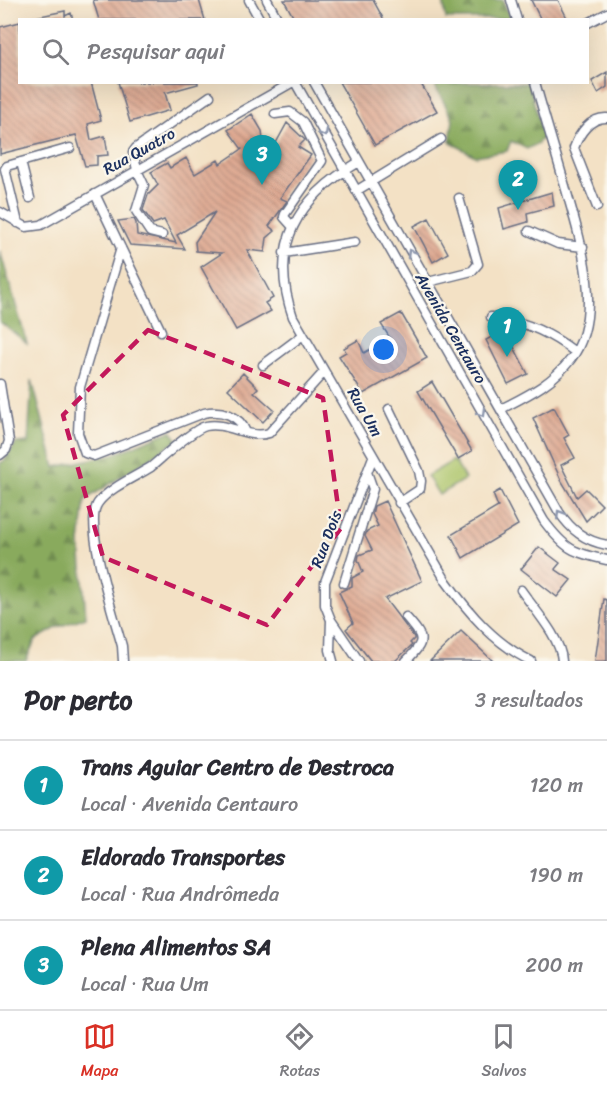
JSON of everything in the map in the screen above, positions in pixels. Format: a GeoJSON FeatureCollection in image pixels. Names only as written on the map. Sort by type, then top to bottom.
{"type":"FeatureCollection","features":[{"type":"Feature","properties":{"kind":"street"},"geometry":{"type":"LineString","coordinates":[[249,0],[259,18]]}},
{"type":"Feature","properties":{"kind":"street"},"geometry":{"type":"LineString","coordinates":[[267,0],[277,18]]}},
{"type":"Feature","properties":{"kind":"street"},"geometry":{"type":"LineString","coordinates":[[511,0],[516,18]]}},
{"type":"Feature","properties":{"kind":"street"},"geometry":{"type":"LineString","coordinates":[[589,22],[607,13]]}},
{"type":"Feature","properties":{"kind":"street","name":"Rua Quatro"},"geometry":{"type":"LineString","coordinates":[[18,223],[26,227],[41,225],[290,84]]}},
{"type":"Feature","properties":{"kind":"street","name":"Avenida Centauro"},"geometry":{"type":"LineString","coordinates":[[295,84],[544,521],[565,546],[582,555],[607,560]]}},
{"type":"Feature","properties":{"kind":"street","name":"Avenida Centauro"},"geometry":{"type":"LineString","coordinates":[[315,84],[568,525],[589,540],[607,545]]}},
{"type":"Feature","properties":{"kind":"street"},"geometry":{"type":"LineString","coordinates":[[501,409],[551,382],[575,352],[584,333],[588,294],[583,247],[536,84]]}},
{"type":"Feature","properties":{"kind":"street"},"geometry":{"type":"LineString","coordinates":[[162,235],[150,232],[136,211],[144,185],[137,170],[133,152],[210,96]]}},
{"type":"Feature","properties":{"kind":"street"},"geometry":{"type":"LineString","coordinates":[[275,114],[290,112],[303,122],[322,161],[285,214],[284,218],[293,227]]}},
{"type":"Feature","properties":{"kind":"street"},"geometry":{"type":"LineString","coordinates":[[597,207],[574,148],[579,134],[594,121],[607,118]]}},
{"type":"Feature","properties":{"kind":"street"},"geometry":{"type":"LineString","coordinates":[[356,191],[441,139]]}},
{"type":"Feature","properties":{"kind":"street"},"geometry":{"type":"LineString","coordinates":[[18,223],[4,171],[7,166],[70,148]]}},
{"type":"Feature","properties":{"kind":"street"},"geometry":{"type":"LineString","coordinates":[[21,162],[30,198]]}},
{"type":"Feature","properties":{"kind":"street","name":"Rua Um"},"geometry":{"type":"LineString","coordinates":[[359,162],[324,187],[307,205],[293,227],[284,253],[287,297],[293,317],[446,581],[469,613],[497,639],[531,661]]}},
{"type":"Feature","properties":{"kind":"street"},"geometry":{"type":"LineString","coordinates":[[95,194],[161,331]]}},
{"type":"Feature","properties":{"kind":"street"},"geometry":{"type":"LineString","coordinates":[[428,282],[472,271],[478,264],[459,198]]}},
{"type":"Feature","properties":{"kind":"street"},"geometry":{"type":"LineString","coordinates":[[0,212],[18,223]]}},
{"type":"Feature","properties":{"kind":"street"},"geometry":{"type":"LineString","coordinates":[[529,231],[558,244],[583,247]]}},
{"type":"Feature","properties":{"kind":"street"},"geometry":{"type":"LineString","coordinates":[[284,253],[355,242]]}},
{"type":"Feature","properties":{"kind":"street"},"geometry":{"type":"LineString","coordinates":[[121,248],[80,387],[78,433],[85,453],[94,456],[204,412],[215,410],[235,418],[243,425],[246,432]]}},
{"type":"Feature","properties":{"kind":"street"},"geometry":{"type":"LineString","coordinates":[[491,317],[512,319],[550,334],[575,352]]}},
{"type":"Feature","properties":{"kind":"street"},"geometry":{"type":"LineString","coordinates":[[263,365],[303,335]]}},
{"type":"Feature","properties":{"kind":"street"},"geometry":{"type":"LineString","coordinates":[[123,661],[122,646],[96,544],[93,516],[99,501],[203,427],[214,426],[259,435],[269,433],[324,372]]}},
{"type":"Feature","properties":{"kind":"street"},"geometry":{"type":"LineString","coordinates":[[0,390],[9,441],[6,450],[0,455]]}},
{"type":"Feature","properties":{"kind":"street"},"geometry":{"type":"LineString","coordinates":[[389,409],[422,481],[420,489],[399,502]]}},
{"type":"Feature","properties":{"kind":"street","name":"Rua Dois"},"geometry":{"type":"LineString","coordinates":[[359,661],[331,620],[324,605],[325,582],[373,457]]}},
{"type":"Feature","properties":{"kind":"street"},"geometry":{"type":"LineString","coordinates":[[344,583],[373,489],[368,472]]}},
{"type":"Feature","properties":{"kind":"street"},"geometry":{"type":"LineString","coordinates":[[521,590],[557,642],[562,661]]}},
{"type":"Feature","properties":{"kind":"street"},"geometry":{"type":"LineString","coordinates":[[406,617],[422,636],[422,642],[406,661]]}},
{"type":"Feature","properties":{"kind":"street"},"geometry":{"type":"LineString","coordinates":[[331,620],[330,650],[333,661]]}},
{"type":"Feature","properties":{"kind":"highlighted area"},"geometry":{"type":"Polygon","coordinates":[[[148,330],[323,398],[341,528],[267,625],[103,557],[63,415],[148,330]]]}},
{"type":"Feature","properties":{"kind":"green space"},"geometry":{"type":"Polygon","coordinates":[[[443,0],[503,0],[510,18],[446,18],[443,0]]]}},
{"type":"Feature","properties":{"kind":"green space"},"geometry":{"type":"Polygon","coordinates":[[[436,84],[529,84],[543,137],[537,144],[527,149],[511,141],[507,151],[475,156],[450,142],[453,119],[436,84]]]}},
{"type":"Feature","properties":{"kind":"green space"},"geometry":{"type":"Polygon","coordinates":[[[0,251],[27,343],[0,322],[0,251]]]}},
{"type":"Feature","properties":{"kind":"green space"},"geometry":{"type":"Polygon","coordinates":[[[32,380],[55,467],[114,454],[171,431],[178,440],[85,500],[80,543],[86,617],[58,627],[35,640],[26,661],[0,661],[0,463],[4,461],[16,443],[28,442],[32,380]]]}},
{"type":"Feature","properties":{"kind":"green space"},"geometry":{"type":"Polygon","coordinates":[[[454,460],[465,479],[439,495],[427,476],[454,460]]]}},
{"type":"Feature","properties":{"kind":"building"},"geometry":{"type":"Polygon","coordinates":[[[93,0],[199,0],[204,18],[98,18],[93,0]]]}},
{"type":"Feature","properties":{"kind":"building"},"geometry":{"type":"Polygon","coordinates":[[[284,0],[373,0],[383,18],[294,18],[284,0]]]}},
{"type":"Feature","properties":{"kind":"building"},"geometry":{"type":"Polygon","coordinates":[[[531,0],[558,0],[567,18],[540,18],[531,0]]]}},
{"type":"Feature","properties":{"kind":"building"},"geometry":{"type":"Polygon","coordinates":[[[65,11],[65,16],[71,13],[72,18],[35,18],[65,11]]]}},
{"type":"Feature","properties":{"kind":"building"},"geometry":{"type":"Polygon","coordinates":[[[18,22],[18,84],[92,84],[101,120],[88,124],[91,140],[105,136],[108,155],[97,156],[97,165],[85,166],[76,135],[0,154],[0,27],[18,22]]]}},
{"type":"Feature","properties":{"kind":"building"},"geometry":{"type":"Polygon","coordinates":[[[607,72],[607,87],[598,93],[592,81],[607,72]]]}},
{"type":"Feature","properties":{"kind":"building"},"geometry":{"type":"Polygon","coordinates":[[[119,84],[198,84],[165,93],[170,110],[130,122],[119,84]]]}},
{"type":"Feature","properties":{"kind":"building"},"geometry":{"type":"Polygon","coordinates":[[[340,84],[421,84],[437,111],[375,145],[340,84]]]}},
{"type":"Feature","properties":{"kind":"building"},"geometry":{"type":"Polygon","coordinates":[[[252,114],[262,131],[263,141],[270,154],[287,123],[305,140],[298,147],[311,155],[280,198],[287,201],[269,226],[275,231],[267,238],[265,252],[247,250],[273,298],[265,303],[271,311],[236,330],[201,267],[222,253],[196,251],[195,242],[215,212],[177,235],[185,249],[130,245],[118,221],[134,219],[137,235],[176,243],[164,220],[153,224],[143,210],[148,195],[158,185],[151,172],[167,163],[170,168],[186,158],[195,174],[218,160],[220,164],[242,149],[228,130],[252,114]]]}},
{"type":"Feature","properties":{"kind":"building"},"geometry":{"type":"Polygon","coordinates":[[[552,192],[554,206],[527,213],[528,222],[504,229],[499,208],[552,192]]]}},
{"type":"Feature","properties":{"kind":"building"},"geometry":{"type":"Polygon","coordinates":[[[429,218],[448,253],[433,262],[414,226],[429,218]]]}},
{"type":"Feature","properties":{"kind":"building"},"geometry":{"type":"Polygon","coordinates":[[[401,313],[427,358],[363,394],[339,356],[346,352],[344,348],[358,340],[364,353],[390,338],[381,324],[401,313]]]}},
{"type":"Feature","properties":{"kind":"building"},"geometry":{"type":"Polygon","coordinates":[[[505,330],[528,374],[508,384],[486,340],[505,330]]]}},
{"type":"Feature","properties":{"kind":"building"},"geometry":{"type":"Polygon","coordinates":[[[243,373],[258,388],[254,392],[274,410],[263,422],[228,389],[243,373]]]}},
{"type":"Feature","properties":{"kind":"building"},"geometry":{"type":"Polygon","coordinates":[[[432,382],[472,451],[458,459],[418,391],[432,382]]]}},
{"type":"Feature","properties":{"kind":"building"},"geometry":{"type":"Polygon","coordinates":[[[554,407],[569,435],[564,438],[575,458],[561,465],[577,497],[586,489],[602,505],[586,521],[561,480],[533,418],[554,407]]]}},
{"type":"Feature","properties":{"kind":"building"},"geometry":{"type":"Polygon","coordinates":[[[500,490],[518,525],[463,558],[451,535],[498,507],[493,494],[500,490]]]}},
{"type":"Feature","properties":{"kind":"building"},"geometry":{"type":"Polygon","coordinates":[[[385,501],[422,581],[385,599],[414,637],[410,643],[412,645],[395,661],[371,661],[346,629],[353,623],[339,592],[352,586],[352,578],[363,572],[358,560],[359,555],[372,550],[365,536],[367,531],[378,526],[372,514],[374,506],[385,501]]]}},
{"type":"Feature","properties":{"kind":"building"},"geometry":{"type":"Polygon","coordinates":[[[539,547],[560,563],[555,569],[571,580],[557,597],[521,569],[539,547]]]}},
{"type":"Feature","properties":{"kind":"building"},"geometry":{"type":"Polygon","coordinates":[[[604,599],[607,600],[607,661],[595,661],[604,599]]]}},
{"type":"Feature","properties":{"kind":"building"},"geometry":{"type":"Polygon","coordinates":[[[461,631],[493,661],[430,661],[461,631]]]}},
{"type":"Feature","properties":{"kind":"place","name":"Plena Alimentos SA"},"geometry":{"type":"Point","coordinates":[262,185]}},
{"type":"Feature","properties":{"kind":"place","name":"Eldorado Transportes"},"geometry":{"type":"Point","coordinates":[518,210]}},
{"type":"Feature","properties":{"kind":"place","name":"Trans Aguiar Centro de Destroca"},"geometry":{"type":"Point","coordinates":[507,357]}}]}
